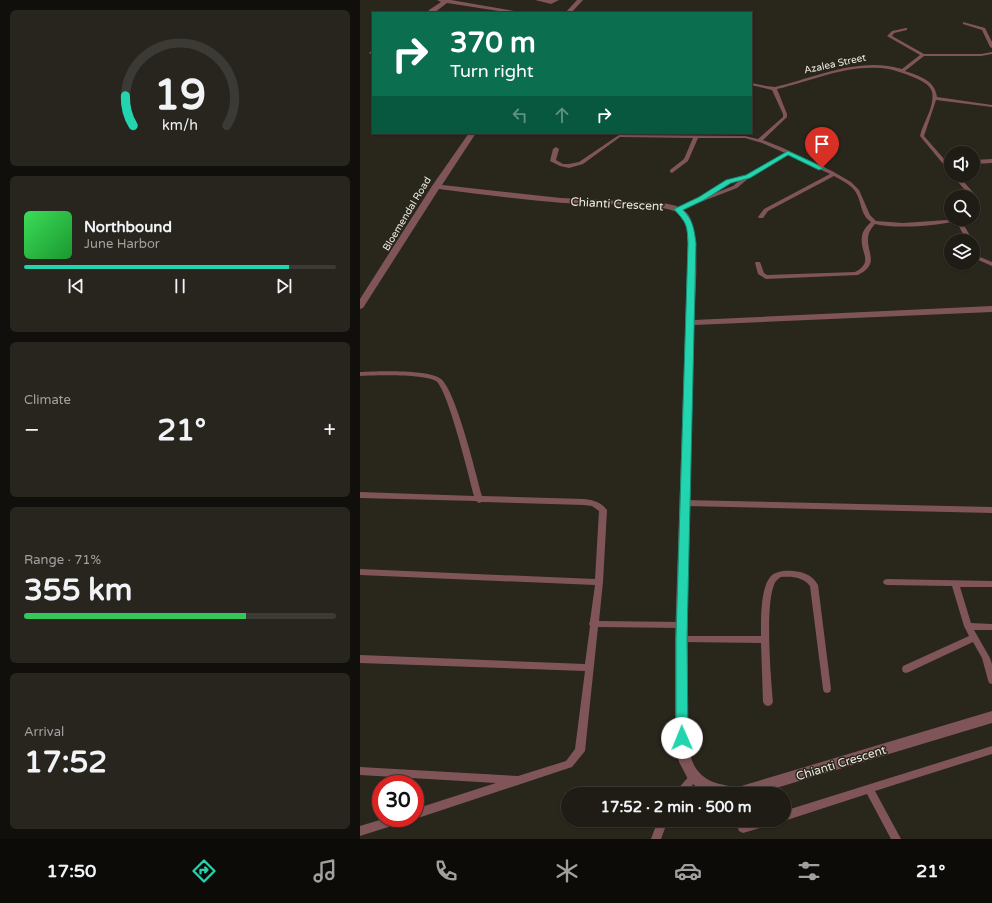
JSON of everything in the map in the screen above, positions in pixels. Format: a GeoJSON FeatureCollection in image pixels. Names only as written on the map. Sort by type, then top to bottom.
{"type":"FeatureCollection","features":[{"type":"Feature","properties":{"kind":"street"},"geometry":{"type":"LineString","coordinates":[[431,12],[443,0],[517,12]]}},
{"type":"Feature","properties":{"kind":"street"},"geometry":{"type":"LineString","coordinates":[[538,0],[551,2],[556,0]]}},
{"type":"Feature","properties":{"kind":"street"},"geometry":{"type":"LineString","coordinates":[[569,12],[580,0]]}},
{"type":"Feature","properties":{"kind":"street","name":"Bloemendal Road"},"geometry":{"type":"LineString","coordinates":[[360,306],[395,253],[436,186],[472,134]]}},
{"type":"Feature","properties":{"kind":"street","name":"Chianti Crescent"},"geometry":{"type":"LineString","coordinates":[[436,186],[578,202],[660,205],[678,209],[687,218],[690,226],[692,243],[681,638],[682,738],[686,762],[694,777],[707,787],[722,792],[738,793],[992,717]]}},
{"type":"Feature","properties":{"kind":"street"},"geometry":{"type":"LineString","coordinates":[[690,323],[992,309]]}},
{"type":"Feature","properties":{"kind":"lane"},"geometry":{"type":"LineString","coordinates":[[964,23],[984,29],[992,47]]}},
{"type":"Feature","properties":{"kind":"lane"},"geometry":{"type":"LineString","coordinates":[[906,29],[893,32],[890,36],[923,55],[981,55],[992,53]]}},
{"type":"Feature","properties":{"kind":"lane"},"geometry":{"type":"LineString","coordinates":[[902,71],[923,55]]}},
{"type":"Feature","properties":{"kind":"lane","name":"Azalea Street"},"geometry":{"type":"LineString","coordinates":[[774,88],[863,66],[878,66],[902,71],[931,85],[935,98]]}},
{"type":"Feature","properties":{"kind":"lane"},"geometry":{"type":"LineString","coordinates":[[752,84],[774,88],[785,114],[785,117],[760,140]]}},
{"type":"Feature","properties":{"kind":"lane"},"geometry":{"type":"LineString","coordinates":[[944,160],[922,136],[923,129],[935,98],[992,106]]}},
{"type":"Feature","properties":{"kind":"lane"},"geometry":{"type":"LineString","coordinates":[[556,149],[553,161],[562,165],[575,165],[581,163],[617,135],[738,136],[760,140],[853,185],[857,190],[869,217],[874,222],[895,224],[944,220]]}},
{"type":"Feature","properties":{"kind":"lane"},"geometry":{"type":"LineString","coordinates":[[672,172],[686,160],[696,136]]}},
{"type":"Feature","properties":{"kind":"lane"},"geometry":{"type":"LineString","coordinates":[[678,209],[735,187],[748,176],[788,153]]}},
{"type":"Feature","properties":{"kind":"lane"},"geometry":{"type":"LineString","coordinates":[[980,162],[992,161]]}},
{"type":"Feature","properties":{"kind":"lane"},"geometry":{"type":"LineString","coordinates":[[761,217],[766,210],[833,174]]}},
{"type":"Feature","properties":{"kind":"lane"},"geometry":{"type":"LineString","coordinates":[[962,182],[968,190]]}},
{"type":"Feature","properties":{"kind":"lane"},"geometry":{"type":"LineString","coordinates":[[758,263],[760,274],[766,278],[856,274],[863,272],[868,266],[869,256],[864,238],[865,233],[874,222]]}},
{"type":"Feature","properties":{"kind":"lane"},"geometry":{"type":"LineString","coordinates":[[980,259],[992,264]]}},
{"type":"Feature","properties":{"kind":"lane"},"geometry":{"type":"LineString","coordinates":[[360,374],[426,376],[439,380],[444,385],[451,402],[479,500]]}},
{"type":"Feature","properties":{"kind":"lane"},"geometry":{"type":"LineString","coordinates":[[360,495],[576,502],[600,506],[603,510],[598,582],[578,755],[569,764],[424,811]]}},
{"type":"Feature","properties":{"kind":"lane"},"geometry":{"type":"LineString","coordinates":[[685,503],[992,510]]}},
{"type":"Feature","properties":{"kind":"lane"},"geometry":{"type":"LineString","coordinates":[[360,572],[598,582]]}},
{"type":"Feature","properties":{"kind":"lane"},"geometry":{"type":"LineString","coordinates":[[768,702],[765,640],[769,588],[773,580],[783,574],[798,574],[812,581],[814,585],[827,689]]}},
{"type":"Feature","properties":{"kind":"lane"},"geometry":{"type":"LineString","coordinates":[[887,582],[992,584]]}},
{"type":"Feature","properties":{"kind":"lane"},"geometry":{"type":"LineString","coordinates":[[955,583],[968,626],[986,658],[992,680]]}},
{"type":"Feature","properties":{"kind":"lane"},"geometry":{"type":"LineString","coordinates":[[593,624],[682,625]]}},
{"type":"Feature","properties":{"kind":"lane"},"geometry":{"type":"LineString","coordinates":[[968,626],[992,627]]}},
{"type":"Feature","properties":{"kind":"lane"},"geometry":{"type":"LineString","coordinates":[[906,669],[975,637]]}},
{"type":"Feature","properties":{"kind":"lane"},"geometry":{"type":"LineString","coordinates":[[681,638],[765,640]]}},
{"type":"Feature","properties":{"kind":"lane"},"geometry":{"type":"LineString","coordinates":[[360,659],[589,668]]}},
{"type":"Feature","properties":{"kind":"lane"},"geometry":{"type":"LineString","coordinates":[[791,814],[992,750]]}},
{"type":"Feature","properties":{"kind":"lane"},"geometry":{"type":"LineString","coordinates":[[360,771],[521,780]]}},
{"type":"Feature","properties":{"kind":"lane"},"geometry":{"type":"LineString","coordinates":[[685,787],[694,777]]}},
{"type":"Feature","properties":{"kind":"lane"},"geometry":{"type":"LineString","coordinates":[[869,790],[896,839]]}},
{"type":"Feature","properties":{"kind":"lane"},"geometry":{"type":"LineString","coordinates":[[360,831],[373,827]]}},
{"type":"Feature","properties":{"kind":"lane"},"geometry":{"type":"LineString","coordinates":[[656,839],[661,827]]}},
{"type":"Feature","properties":{"kind":"route"},"geometry":{"type":"LineString","coordinates":[[682,738],[681,638],[692,243],[690,226],[687,218],[678,209],[701,199],[729,181],[748,176],[788,153],[822,168]]}}]}
